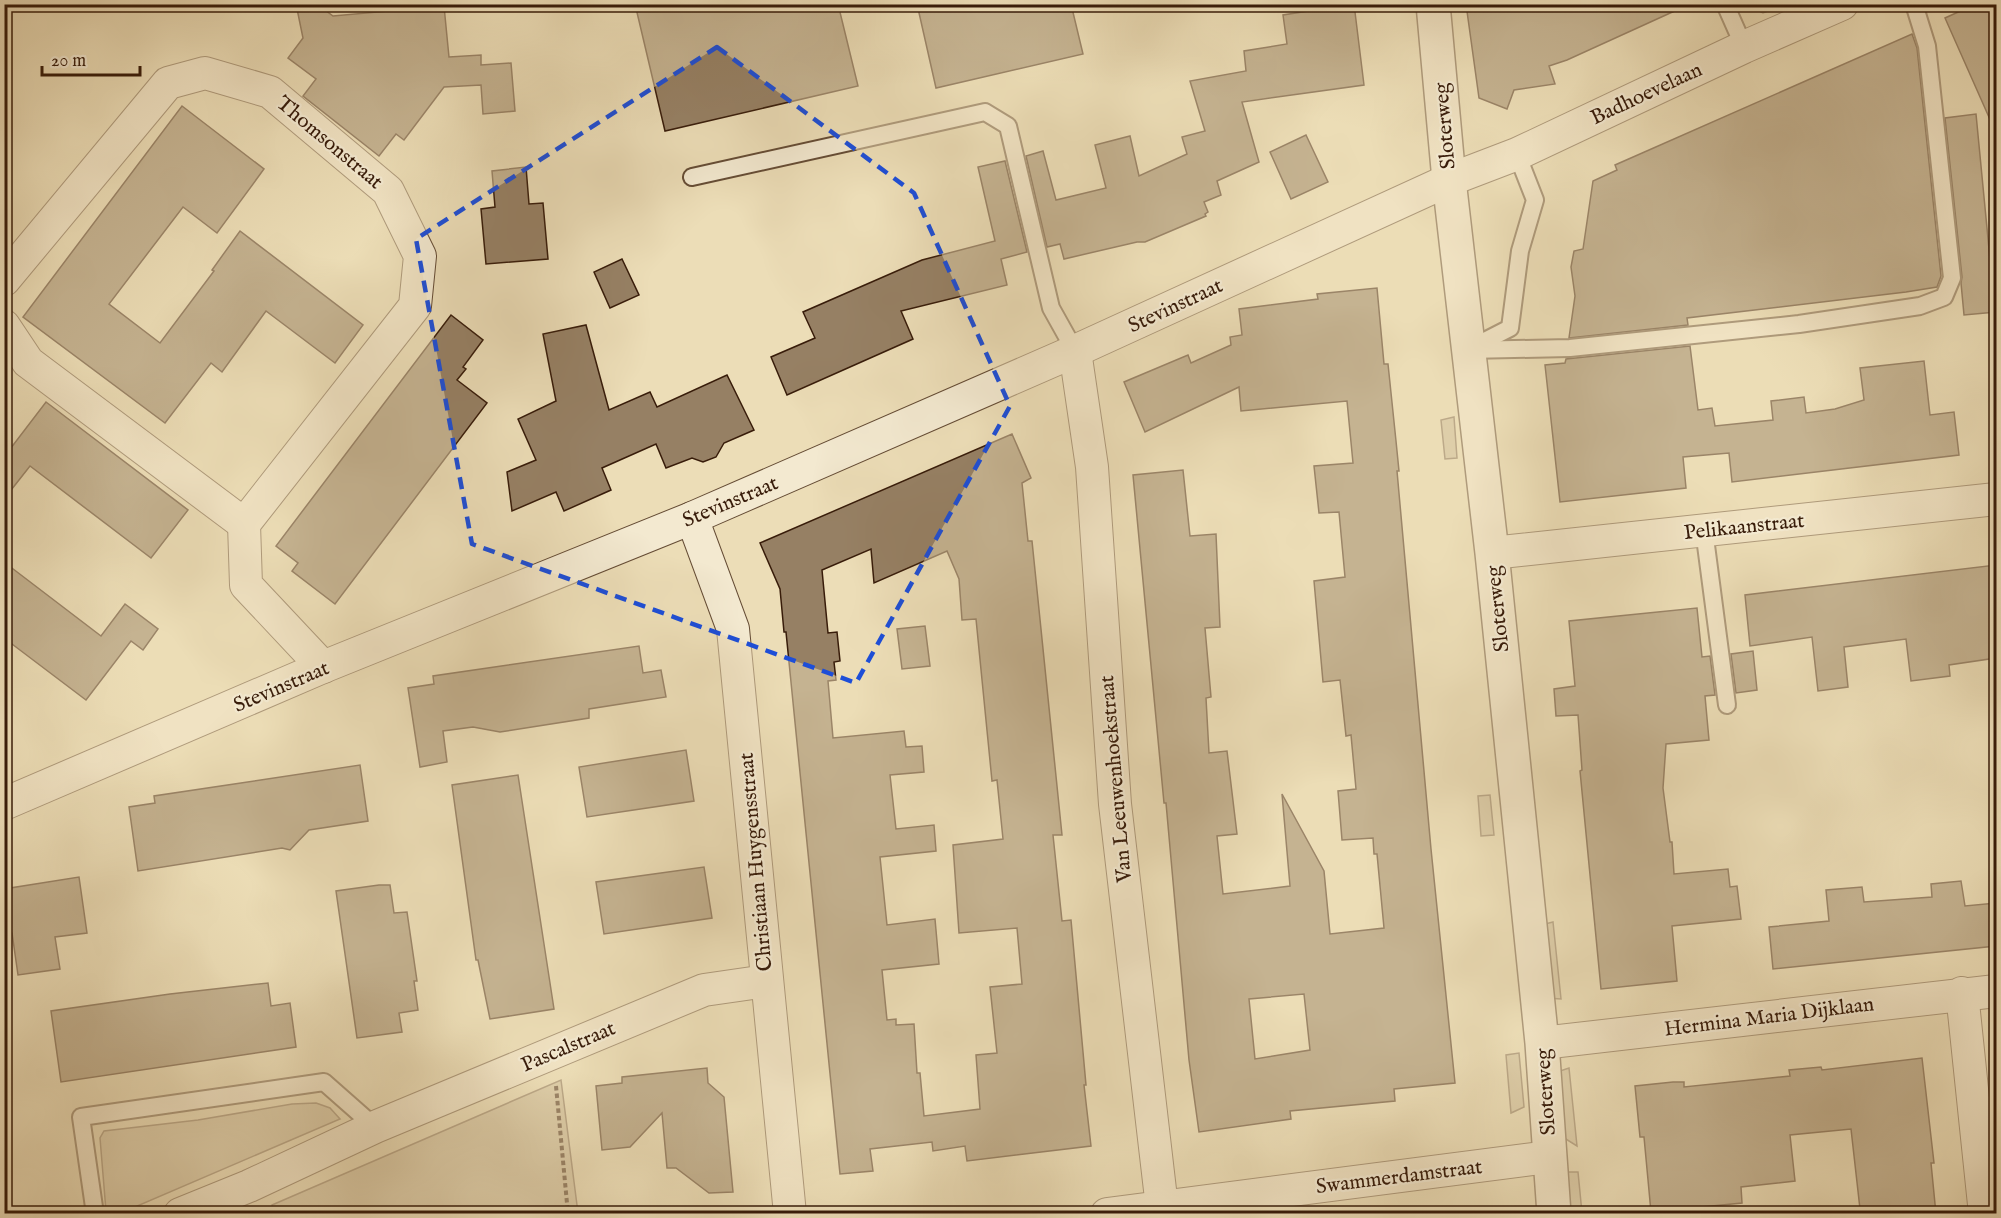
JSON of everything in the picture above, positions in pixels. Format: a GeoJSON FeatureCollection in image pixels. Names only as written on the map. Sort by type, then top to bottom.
{"type":"FeatureCollection","features":[{"type":"Feature","properties":{"kind":"street","name":"Sloterweg"},"geometry":{"type":"LineString","coordinates":[[1432,4],[1467,350],[1492,553],[1542,1043],[1554,1214]]}},
{"type":"Feature","properties":{"kind":"street","name":"Badhoevelaan"},"geometry":{"type":"LineString","coordinates":[[1449,180],[1516,154],[1744,47],[1842,4]]}},
{"type":"Feature","properties":{"kind":"street","name":"Thomsonstraat"},"geometry":{"type":"LineString","coordinates":[[4,280],[168,83],[205,73],[270,92],[388,191],[420,256],[415,306],[244,524]]}},
{"type":"Feature","properties":{"kind":"street","name":"Stevinstraat"},"geometry":{"type":"LineString","coordinates":[[4,804],[323,668],[692,518],[1075,351],[1449,180]]}},
{"type":"Feature","properties":{"kind":"street"},"geometry":{"type":"LineString","coordinates":[[4,326],[28,362],[244,524],[246,585],[323,668]]}},
{"type":"Feature","properties":{"kind":"street","name":"Van Leeuwenhoekstraat"},"geometry":{"type":"LineString","coordinates":[[1075,351],[1092,467],[1115,804],[1162,1207]]}},
{"type":"Feature","properties":{"kind":"street","name":"Pelikaanstraat"},"geometry":{"type":"LineString","coordinates":[[1492,553],[1996,499]]}},
{"type":"Feature","properties":{"kind":"street","name":"Christiaan Huygensstraat"},"geometry":{"type":"LineString","coordinates":[[692,518],[733,629],[790,1214]]}},
{"type":"Feature","properties":{"kind":"street","name":"Pascalstraat"},"geometry":{"type":"LineString","coordinates":[[180,1214],[250,1200],[375,1127],[704,990],[766,981]]}},
{"type":"Feature","properties":{"kind":"street","name":"Hermina Maria Dijklaan"},"geometry":{"type":"LineString","coordinates":[[1542,1043],[1962,993],[1996,991]]}},
{"type":"Feature","properties":{"kind":"street"},"geometry":{"type":"LineString","coordinates":[[1962,993],[1984,1214]]}},
{"type":"Feature","properties":{"kind":"street","name":"Swammerdamstraat"},"geometry":{"type":"LineString","coordinates":[[1107,1214],[1549,1157]]}},
{"type":"Feature","properties":{"kind":"lane"},"geometry":{"type":"LineString","coordinates":[[1725,4],[1744,47]]}},
{"type":"Feature","properties":{"kind":"lane"},"geometry":{"type":"LineString","coordinates":[[1467,350],[1570,348],[1799,324],[1920,306],[1944,297],[1952,278],[1927,46],[1914,4]]}},
{"type":"Feature","properties":{"kind":"lane"},"geometry":{"type":"LineString","coordinates":[[692,177],[985,112],[1008,126],[1051,308],[1075,351]]}},
{"type":"Feature","properties":{"kind":"lane"},"geometry":{"type":"LineString","coordinates":[[1467,350],[1510,328],[1520,251],[1535,200],[1516,154]]}},
{"type":"Feature","properties":{"kind":"lane"},"geometry":{"type":"LineString","coordinates":[[1704,530],[1728,705]]}},
{"type":"Feature","properties":{"kind":"lane"},"geometry":{"type":"LineString","coordinates":[[95,1214],[81,1117],[324,1082],[375,1127]]}},
{"type":"Feature","properties":{"kind":"path"},"geometry":{"type":"LineString","coordinates":[[554,1052],[568,1214]]}},
{"type":"Feature","properties":{"kind":"highlighted area"},"geometry":{"type":"Polygon","coordinates":[[[717,47],[914,193],[1010,406],[856,683],[472,544],[416,239],[717,47]]]}},
{"type":"Feature","properties":{"kind":"shaded area"},"geometry":{"type":"Polygon","coordinates":[[[1747,4],[1783,5],[1763,13],[1747,4]]]}},
{"type":"Feature","properties":{"kind":"shaded area"},"geometry":{"type":"Polygon","coordinates":[[[1454,417],[1457,458],[1445,459],[1441,420],[1454,417]]]}},
{"type":"Feature","properties":{"kind":"shaded area"},"geometry":{"type":"Polygon","coordinates":[[[1490,795],[1494,835],[1481,836],[1478,796],[1490,795]]]}},
{"type":"Feature","properties":{"kind":"shaded area"},"geometry":{"type":"Polygon","coordinates":[[[1553,922],[1561,999],[1546,998],[1541,925],[1553,922]]]}},
{"type":"Feature","properties":{"kind":"shaded area"},"geometry":{"type":"Polygon","coordinates":[[[1519,1053],[1524,1107],[1511,1113],[1506,1055],[1519,1053]]]}},
{"type":"Feature","properties":{"kind":"shaded area"},"geometry":{"type":"Polygon","coordinates":[[[1569,1068],[1577,1146],[1561,1136],[1557,1072],[1569,1068]]]}},
{"type":"Feature","properties":{"kind":"shaded area"},"geometry":{"type":"Polygon","coordinates":[[[561,1080],[578,1213],[274,1213],[272,1205],[561,1080]]]}},
{"type":"Feature","properties":{"kind":"shaded area"},"geometry":{"type":"Polygon","coordinates":[[[316,1103],[330,1108],[340,1119],[121,1213],[106,1211],[100,1138],[104,1131],[198,1120],[292,1104],[316,1103]]]}},
{"type":"Feature","properties":{"kind":"shaded area"},"geometry":{"type":"Polygon","coordinates":[[[1566,1172],[1578,1172],[1582,1213],[1569,1213],[1566,1172]]]}},
{"type":"Feature","properties":{"kind":"building"},"geometry":{"type":"Polygon","coordinates":[[[296,4],[317,4],[333,16],[444,6],[449,57],[481,55],[481,65],[511,63],[515,111],[483,114],[481,85],[444,87],[404,140],[396,134],[379,156],[303,96],[316,79],[288,58],[303,38],[296,4]]]}},
{"type":"Feature","properties":{"kind":"building"},"geometry":{"type":"Polygon","coordinates":[[[635,4],[838,4],[858,86],[665,131],[635,4]]]}},
{"type":"Feature","properties":{"kind":"building"},"geometry":{"type":"Polygon","coordinates":[[[917,4],[1071,4],[1083,54],[936,88],[917,4]]]}},
{"type":"Feature","properties":{"kind":"building"},"geometry":{"type":"Polygon","coordinates":[[[1354,4],[1364,85],[1242,102],[1259,162],[1217,181],[1221,195],[1204,202],[1208,212],[1206,216],[1145,242],[1064,259],[1060,244],[1047,247],[1026,156],[1043,151],[1056,200],[1106,188],[1095,145],[1130,136],[1139,176],[1187,154],[1182,137],[1205,131],[1190,81],[1246,71],[1244,51],[1287,44],[1283,15],[1354,4]]]}},
{"type":"Feature","properties":{"kind":"building"},"geometry":{"type":"Polygon","coordinates":[[[1466,4],[1690,4],[1549,66],[1555,84],[1514,90],[1507,109],[1479,98],[1466,4]]]}},
{"type":"Feature","properties":{"kind":"building"},"geometry":{"type":"Polygon","coordinates":[[[1976,4],[1996,4],[1996,133],[1945,18],[1976,4]]]}},
{"type":"Feature","properties":{"kind":"building"},"geometry":{"type":"Polygon","coordinates":[[[1912,34],[1917,48],[1941,276],[1937,287],[1687,318],[1688,325],[1569,338],[1575,296],[1571,267],[1574,251],[1583,249],[1593,181],[1617,170],[1615,165],[1912,34]]]}},
{"type":"Feature","properties":{"kind":"building"},"geometry":{"type":"Polygon","coordinates":[[[182,106],[264,169],[217,233],[183,207],[109,304],[160,343],[214,271],[212,270],[240,231],[363,325],[335,363],[266,311],[222,372],[211,363],[165,423],[23,317],[182,106]]]}},
{"type":"Feature","properties":{"kind":"building"},"geometry":{"type":"Polygon","coordinates":[[[1976,114],[1992,280],[1996,279],[1996,312],[1964,315],[1945,118],[1976,114]]]}},
{"type":"Feature","properties":{"kind":"building"},"geometry":{"type":"Polygon","coordinates":[[[1306,135],[1328,182],[1291,199],[1270,152],[1306,135]]]}},
{"type":"Feature","properties":{"kind":"building"},"geometry":{"type":"Polygon","coordinates":[[[1005,161],[1027,252],[1001,259],[1007,285],[901,311],[913,339],[787,395],[771,357],[815,338],[803,312],[922,260],[995,241],[978,167],[1005,161]]]}},
{"type":"Feature","properties":{"kind":"building"},"geometry":{"type":"Polygon","coordinates":[[[526,167],[529,204],[543,203],[548,259],[486,264],[481,209],[495,207],[492,171],[526,167]]]}},
{"type":"Feature","properties":{"kind":"building"},"geometry":{"type":"Polygon","coordinates":[[[622,259],[639,295],[610,308],[594,272],[622,259]]]}},
{"type":"Feature","properties":{"kind":"building"},"geometry":{"type":"Polygon","coordinates":[[[1377,288],[1384,364],[1388,364],[1399,471],[1397,471],[1431,849],[1455,1083],[1394,1089],[1395,1101],[1290,1111],[1291,1119],[1199,1132],[1189,1060],[1133,475],[1183,470],[1190,536],[1216,534],[1220,627],[1205,628],[1211,697],[1206,698],[1209,753],[1227,751],[1237,834],[1217,836],[1223,894],[1290,886],[1282,794],[1324,871],[1330,934],[1384,928],[1377,854],[1374,854],[1373,838],[1342,840],[1338,791],[1356,789],[1351,735],[1346,736],[1340,680],[1323,682],[1314,581],[1345,577],[1339,512],[1319,513],[1314,466],[1353,463],[1347,401],[1241,411],[1239,387],[1145,432],[1124,382],[1188,355],[1191,363],[1231,345],[1230,337],[1242,335],[1239,309],[1318,299],[1317,294],[1377,288]],[[1304,994],[1249,999],[1255,1059],[1310,1050],[1304,994]]]}},
{"type":"Feature","properties":{"kind":"building"},"geometry":{"type":"Polygon","coordinates":[[[451,315],[483,340],[463,367],[466,369],[457,380],[487,403],[335,604],[292,571],[298,563],[276,546],[451,315]]]}},
{"type":"Feature","properties":{"kind":"building"},"geometry":{"type":"Polygon","coordinates":[[[586,325],[609,410],[650,392],[657,407],[727,375],[754,430],[724,443],[716,457],[703,462],[692,458],[666,468],[656,444],[602,468],[611,490],[564,511],[556,492],[512,511],[507,472],[536,460],[518,419],[556,401],[543,334],[586,325]]]}},
{"type":"Feature","properties":{"kind":"building"},"geometry":{"type":"Polygon","coordinates":[[[1690,346],[1698,410],[1712,408],[1715,426],[1773,420],[1771,401],[1804,397],[1806,413],[1835,409],[1864,400],[1860,368],[1924,361],[1930,415],[1954,412],[1959,455],[1732,482],[1729,453],[1683,457],[1686,488],[1560,502],[1545,365],[1565,363],[1566,359],[1690,346]]]}},
{"type":"Feature","properties":{"kind":"building"},"geometry":{"type":"Polygon","coordinates":[[[46,402],[188,510],[151,558],[30,466],[4,499],[4,457],[46,402]]]}},
{"type":"Feature","properties":{"kind":"building"},"geometry":{"type":"Polygon","coordinates":[[[1012,434],[1031,478],[1022,483],[1028,541],[1032,541],[1062,835],[1053,835],[1062,921],[1071,920],[1091,1146],[967,1161],[965,1146],[933,1151],[932,1142],[870,1149],[873,1171],[840,1174],[786,632],[784,632],[780,589],[760,543],[1012,434]],[[871,549],[822,570],[828,633],[837,632],[840,661],[834,662],[836,680],[828,681],[833,738],[904,731],[906,747],[922,746],[924,772],[890,775],[896,829],[934,825],[936,851],[880,857],[887,925],[935,919],[939,964],[882,970],[887,1020],[896,1019],[896,1025],[914,1024],[917,1073],[920,1073],[924,1116],[980,1109],[976,1055],[997,1053],[990,987],[1022,984],[1017,928],[959,933],[953,845],[1003,839],[997,780],[992,781],[976,619],[962,620],[959,579],[947,551],[874,583],[871,549]]]}},
{"type":"Feature","properties":{"kind":"building"},"geometry":{"type":"Polygon","coordinates":[[[4,562],[101,636],[125,604],[158,629],[143,650],[131,641],[86,700],[4,638],[4,562]]]}},
{"type":"Feature","properties":{"kind":"building"},"geometry":{"type":"Polygon","coordinates":[[[1996,565],[1996,658],[1949,665],[1950,676],[1911,681],[1906,639],[1844,647],[1848,687],[1818,691],[1812,637],[1750,646],[1745,595],[1996,565]]]}},
{"type":"Feature","properties":{"kind":"building"},"geometry":{"type":"Polygon","coordinates":[[[1697,608],[1702,657],[1710,656],[1715,695],[1705,696],[1709,740],[1666,744],[1663,788],[1670,842],[1672,842],[1674,874],[1728,869],[1730,887],[1737,886],[1741,919],[1672,926],[1677,981],[1601,989],[1580,771],[1582,770],[1578,715],[1556,716],[1554,689],[1575,686],[1569,621],[1697,608]]]}},
{"type":"Feature","properties":{"kind":"building"},"geometry":{"type":"Polygon","coordinates":[[[925,626],[930,666],[902,669],[897,629],[925,626]]]}},
{"type":"Feature","properties":{"kind":"building"},"geometry":{"type":"Polygon","coordinates":[[[639,646],[643,673],[661,670],[666,697],[589,709],[589,718],[500,732],[473,727],[443,731],[447,762],[420,767],[408,688],[434,684],[433,676],[639,646]]]}},
{"type":"Feature","properties":{"kind":"building"},"geometry":{"type":"Polygon","coordinates":[[[1753,651],[1757,690],[1736,693],[1731,654],[1753,651]]]}},
{"type":"Feature","properties":{"kind":"building"},"geometry":{"type":"Polygon","coordinates":[[[686,750],[694,801],[587,817],[579,767],[686,750]]]}},
{"type":"Feature","properties":{"kind":"building"},"geometry":{"type":"Polygon","coordinates":[[[360,765],[368,821],[309,830],[290,850],[282,848],[138,871],[129,807],[155,803],[154,796],[360,765]]]}},
{"type":"Feature","properties":{"kind":"building"},"geometry":{"type":"Polygon","coordinates":[[[518,775],[554,1009],[490,1019],[478,960],[476,960],[452,785],[518,775]]]}},
{"type":"Feature","properties":{"kind":"building"},"geometry":{"type":"Polygon","coordinates":[[[704,867],[712,918],[604,934],[596,882],[704,867]]]}},
{"type":"Feature","properties":{"kind":"building"},"geometry":{"type":"Polygon","coordinates":[[[79,877],[87,933],[55,937],[60,969],[18,975],[12,933],[4,934],[4,889],[79,877]]]}},
{"type":"Feature","properties":{"kind":"building"},"geometry":{"type":"Polygon","coordinates":[[[1961,881],[1965,906],[1996,903],[1996,946],[1773,969],[1769,927],[1829,921],[1826,890],[1862,887],[1864,902],[1932,897],[1931,884],[1961,881]]]}},
{"type":"Feature","properties":{"kind":"building"},"geometry":{"type":"Polygon","coordinates":[[[390,885],[394,913],[407,912],[417,981],[414,981],[418,1010],[399,1013],[402,1032],[357,1038],[336,891],[390,885]]]}},
{"type":"Feature","properties":{"kind":"building"},"geometry":{"type":"Polygon","coordinates":[[[268,983],[271,1006],[290,1003],[296,1047],[61,1082],[51,1011],[268,983]]]}},
{"type":"Feature","properties":{"kind":"building"},"geometry":{"type":"Polygon","coordinates":[[[1922,1058],[1934,1163],[1931,1163],[1936,1214],[1894,1214],[1894,1210],[1878,1211],[1878,1207],[1860,1209],[1851,1129],[1790,1135],[1795,1181],[1741,1187],[1742,1203],[1651,1212],[1644,1137],[1640,1137],[1635,1086],[1684,1082],[1684,1087],[1790,1076],[1789,1070],[1821,1067],[1822,1070],[1922,1058]]]}},
{"type":"Feature","properties":{"kind":"building"},"geometry":{"type":"Polygon","coordinates":[[[707,1068],[708,1083],[724,1097],[733,1192],[709,1193],[676,1168],[667,1168],[662,1113],[630,1147],[602,1150],[596,1086],[622,1083],[622,1077],[707,1068]]]}}]}
